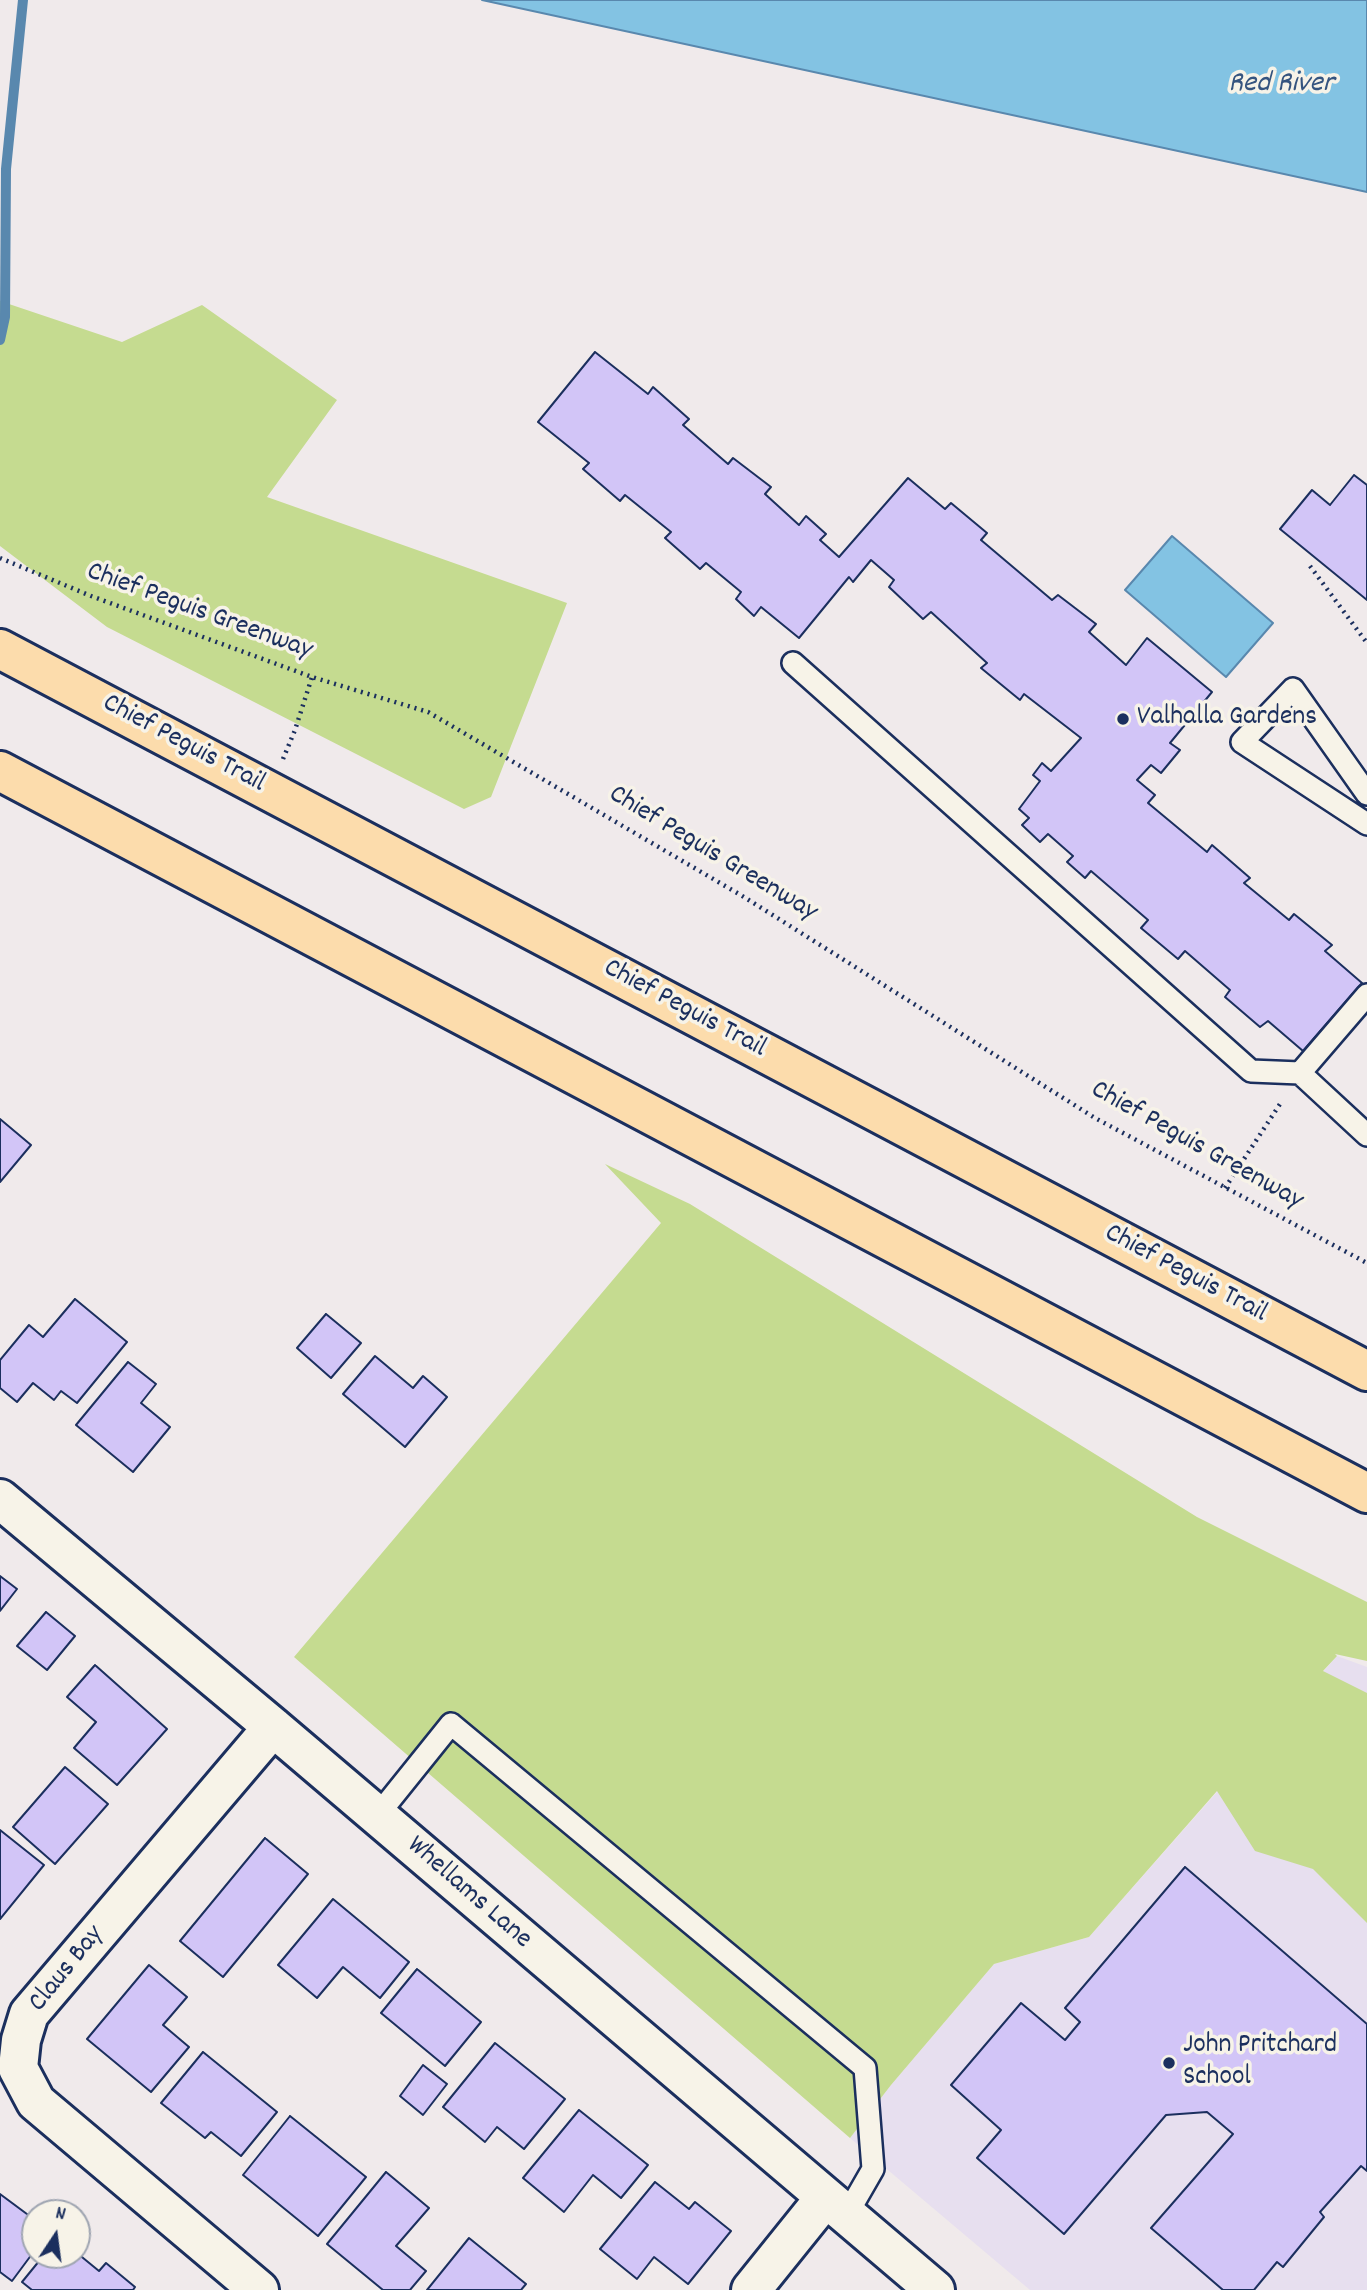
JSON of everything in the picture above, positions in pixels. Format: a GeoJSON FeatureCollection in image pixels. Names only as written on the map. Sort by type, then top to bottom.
{"type":"FeatureCollection","features":[{"type":"Feature","properties":{"kind":"main road","name":"Chief Peguis Trail"},"geometry":{"type":"LineString","coordinates":[[0,649],[1367,1371]]}},
{"type":"Feature","properties":{"kind":"main road"},"geometry":{"type":"LineString","coordinates":[[0,771],[1367,1493]]}},
{"type":"Feature","properties":{"kind":"street","name":"Whellams Lane"},"geometry":{"type":"LineString","coordinates":[[0,1499],[273,1727],[935,2290]]}},
{"type":"Feature","properties":{"kind":"street","name":"Claus Bay"},"geometry":{"type":"LineString","coordinates":[[259,2290],[36,2102],[18,2068],[21,2040],[29,2014],[273,1727]]}},
{"type":"Feature","properties":{"kind":"street"},"geometry":{"type":"LineString","coordinates":[[751,2290],[836,2207]]}},
{"type":"Feature","properties":{"kind":"lane"},"geometry":{"type":"LineString","coordinates":[[793,663],[1251,1071],[1300,1073],[1367,1135]]}},
{"type":"Feature","properties":{"kind":"lane"},"geometry":{"type":"LineString","coordinates":[[1367,794],[1293,689],[1242,742],[1367,824]]}},
{"type":"Feature","properties":{"kind":"lane"},"geometry":{"type":"LineString","coordinates":[[1300,1073],[1367,995]]}},
{"type":"Feature","properties":{"kind":"lane"},"geometry":{"type":"LineString","coordinates":[[377,1816],[451,1724],[865,2068],[873,2169],[836,2207]]}},
{"type":"Feature","properties":{"kind":"path","name":"Chief Peguis Greenway"},"geometry":{"type":"LineString","coordinates":[[0,558],[91,596],[312,677],[428,712],[744,897],[1096,1118],[1367,1264]]}},
{"type":"Feature","properties":{"kind":"path"},"geometry":{"type":"LineString","coordinates":[[1310,566],[1367,643]]}},
{"type":"Feature","properties":{"kind":"path"},"geometry":{"type":"LineString","coordinates":[[270,791],[295,730],[312,677]]}},
{"type":"Feature","properties":{"kind":"path"},"geometry":{"type":"LineString","coordinates":[[1225,1188],[1300,1073]]}},
{"type":"Feature","properties":{"kind":"shaded area"},"geometry":{"type":"Polygon","coordinates":[[[1337,1656],[1367,1667],[1367,2290],[1030,2290],[850,2138],[891,2085],[994,1964],[1089,1937],[1337,1656]]]}},
{"type":"Feature","properties":{"kind":"green space"},"geometry":{"type":"Polygon","coordinates":[[[0,301],[122,342],[202,305],[337,400],[267,497],[567,603],[491,797],[464,809],[107,627],[0,546],[0,301]]]}},
{"type":"Feature","properties":{"kind":"green space"},"geometry":{"type":"Polygon","coordinates":[[[605,1164],[690,1204],[1197,1517],[1367,1602],[1367,1661],[1335,1654],[1337,1656],[1323,1671],[1367,1693],[1367,1923],[1313,1869],[1255,1851],[1217,1791],[1089,1937],[994,1964],[891,2085],[850,2138],[294,1657],[661,1223],[605,1164]]]}},
{"type":"Feature","properties":{"kind":"water","name":"Red River"},"geometry":{"type":"Polygon","coordinates":[[[482,0],[1367,0],[1367,192],[482,0]]]}},
{"type":"Feature","properties":{"kind":"water"},"geometry":{"type":"Polygon","coordinates":[[[1172,536],[1273,623],[1226,677],[1125,590],[1172,536]]]}},
{"type":"Feature","properties":{"kind":"building","name":"Valhalla Gardens"},"geometry":{"type":"Polygon","coordinates":[[[595,352],[648,394],[653,387],[689,419],[683,425],[728,464],[733,458],[771,487],[765,494],[799,525],[806,516],[826,534],[820,540],[839,557],[908,478],[945,509],[951,503],[987,533],[981,540],[1052,600],[1058,595],[1096,624],[1089,632],[1126,665],[1147,638],[1212,692],[1170,743],[1180,750],[1161,773],[1151,765],[1137,780],[1155,795],[1148,803],[1207,852],[1212,845],[1250,878],[1244,883],[1289,920],[1294,914],[1332,945],[1325,951],[1362,983],[1303,1051],[1268,1021],[1260,1027],[1225,997],[1230,990],[1185,951],[1178,959],[1141,928],[1148,920],[1091,871],[1085,878],[1067,862],[1073,856],[1048,834],[1040,842],[1022,825],[1029,818],[1019,809],[1040,781],[1033,775],[1042,763],[1051,771],[1081,738],[1024,694],[1020,700],[981,668],[987,663],[931,612],[923,619],[889,587],[894,580],[871,560],[853,582],[849,577],[799,638],[761,607],[754,616],[736,599],[741,592],[706,563],[700,569],[665,538],[671,532],[625,495],[620,501],[583,469],[589,463],[538,422],[595,352]]]}},
{"type":"Feature","properties":{"kind":"building"},"geometry":{"type":"Polygon","coordinates":[[[1354,475],[1367,485],[1367,600],[1280,529],[1312,490],[1330,505],[1354,475]]]}},
{"type":"Feature","properties":{"kind":"building"},"geometry":{"type":"Polygon","coordinates":[[[0,1119],[31,1145],[0,1182],[0,1119]]]}},
{"type":"Feature","properties":{"kind":"building"},"geometry":{"type":"Polygon","coordinates":[[[75,1299],[127,1342],[77,1403],[61,1391],[54,1400],[33,1383],[17,1402],[0,1388],[0,1360],[29,1325],[43,1337],[75,1299]]]}},
{"type":"Feature","properties":{"kind":"building"},"geometry":{"type":"Polygon","coordinates":[[[326,1314],[361,1343],[331,1378],[297,1348],[326,1314]]]}},
{"type":"Feature","properties":{"kind":"building"},"geometry":{"type":"Polygon","coordinates":[[[375,1356],[413,1388],[423,1376],[447,1397],[405,1447],[343,1394],[375,1356]]]}},
{"type":"Feature","properties":{"kind":"building"},"geometry":{"type":"Polygon","coordinates":[[[128,1362],[156,1384],[141,1403],[170,1427],[133,1472],[76,1425],[128,1362]]]}},
{"type":"Feature","properties":{"kind":"building"},"geometry":{"type":"Polygon","coordinates":[[[0,1576],[17,1589],[0,1611],[0,1576]]]}},
{"type":"Feature","properties":{"kind":"building"},"geometry":{"type":"Polygon","coordinates":[[[46,1612],[75,1636],[47,1670],[17,1646],[46,1612]]]}},
{"type":"Feature","properties":{"kind":"building"},"geometry":{"type":"Polygon","coordinates":[[[95,1665],[167,1729],[117,1785],[74,1748],[96,1722],[67,1697],[95,1665]]]}},
{"type":"Feature","properties":{"kind":"building"},"geometry":{"type":"Polygon","coordinates":[[[65,1767],[108,1804],[55,1864],[13,1827],[65,1767]]]}},
{"type":"Feature","properties":{"kind":"building"},"geometry":{"type":"Polygon","coordinates":[[[0,1830],[44,1865],[0,1919],[0,1830]]]}},
{"type":"Feature","properties":{"kind":"building"},"geometry":{"type":"Polygon","coordinates":[[[265,1838],[308,1874],[223,1977],[180,1941],[265,1838]]]}},
{"type":"Feature","properties":{"kind":"building","name":"John Pritchard School"},"geometry":{"type":"Polygon","coordinates":[[[1185,1867],[1367,2024],[1367,2171],[1361,2166],[1320,2212],[1324,2217],[1283,2267],[1277,2262],[1254,2290],[1223,2290],[1151,2228],[1233,2134],[1207,2112],[1166,2115],[1064,2234],[977,2158],[1001,2130],[951,2085],[1021,2003],[1065,2040],[1080,2022],[1065,2008],[1185,1867]]]}},
{"type":"Feature","properties":{"kind":"building"},"geometry":{"type":"Polygon","coordinates":[[[333,1899],[409,1962],[380,1998],[343,1967],[317,1998],[278,1965],[333,1899]]]}},
{"type":"Feature","properties":{"kind":"building"},"geometry":{"type":"Polygon","coordinates":[[[149,1965],[187,1997],[163,2025],[189,2047],[151,2092],[87,2039],[149,1965]]]}},
{"type":"Feature","properties":{"kind":"building"},"geometry":{"type":"Polygon","coordinates":[[[417,1969],[481,2022],[445,2066],[381,2013],[417,1969]]]}},
{"type":"Feature","properties":{"kind":"building"},"geometry":{"type":"Polygon","coordinates":[[[495,2043],[565,2099],[524,2149],[497,2127],[485,2142],[443,2107],[495,2043]]]}},
{"type":"Feature","properties":{"kind":"building"},"geometry":{"type":"Polygon","coordinates":[[[203,2052],[277,2112],[241,2156],[211,2132],[205,2138],[161,2103],[203,2052]]]}},
{"type":"Feature","properties":{"kind":"building"},"geometry":{"type":"Polygon","coordinates":[[[423,2065],[447,2084],[423,2115],[400,2096],[423,2065]]]}},
{"type":"Feature","properties":{"kind":"building"},"geometry":{"type":"Polygon","coordinates":[[[579,2110],[648,2165],[621,2198],[593,2175],[564,2212],[523,2178],[579,2110]]]}},
{"type":"Feature","properties":{"kind":"building"},"geometry":{"type":"Polygon","coordinates":[[[290,2116],[366,2177],[318,2236],[243,2175],[290,2116]]]}},
{"type":"Feature","properties":{"kind":"building"},"geometry":{"type":"Polygon","coordinates":[[[386,2172],[429,2208],[396,2246],[426,2271],[410,2290],[383,2290],[327,2244],[386,2172]]]}},
{"type":"Feature","properties":{"kind":"building"},"geometry":{"type":"Polygon","coordinates":[[[655,2182],[689,2209],[695,2202],[731,2231],[688,2284],[654,2257],[637,2279],[600,2249],[655,2182]]]}},
{"type":"Feature","properties":{"kind":"building"},"geometry":{"type":"Polygon","coordinates":[[[0,2194],[21,2210],[21,2269],[12,2281],[0,2272],[0,2194]]]}},
{"type":"Feature","properties":{"kind":"building"},"geometry":{"type":"Polygon","coordinates":[[[469,2238],[526,2284],[521,2290],[427,2290],[469,2238]]]}},
{"type":"Feature","properties":{"kind":"building"},"geometry":{"type":"Polygon","coordinates":[[[106,2263],[135,2287],[133,2290],[32,2290],[22,2282],[33,2269],[91,2269],[91,2264],[99,2271],[106,2263]]]}},
{"type":"Feature","properties":{"kind":"waterway"},"geometry":{"type":"LineString","coordinates":[[0,340],[5,317],[6,169],[23,0]]}},
{"type":"Feature","properties":{"kind":"place","name":"Valhalla Gardens"},"geometry":{"type":"Point","coordinates":[1123,719]}},
{"type":"Feature","properties":{"kind":"place","name":"John Pritchard School"},"geometry":{"type":"Point","coordinates":[1169,2063]}}]}
